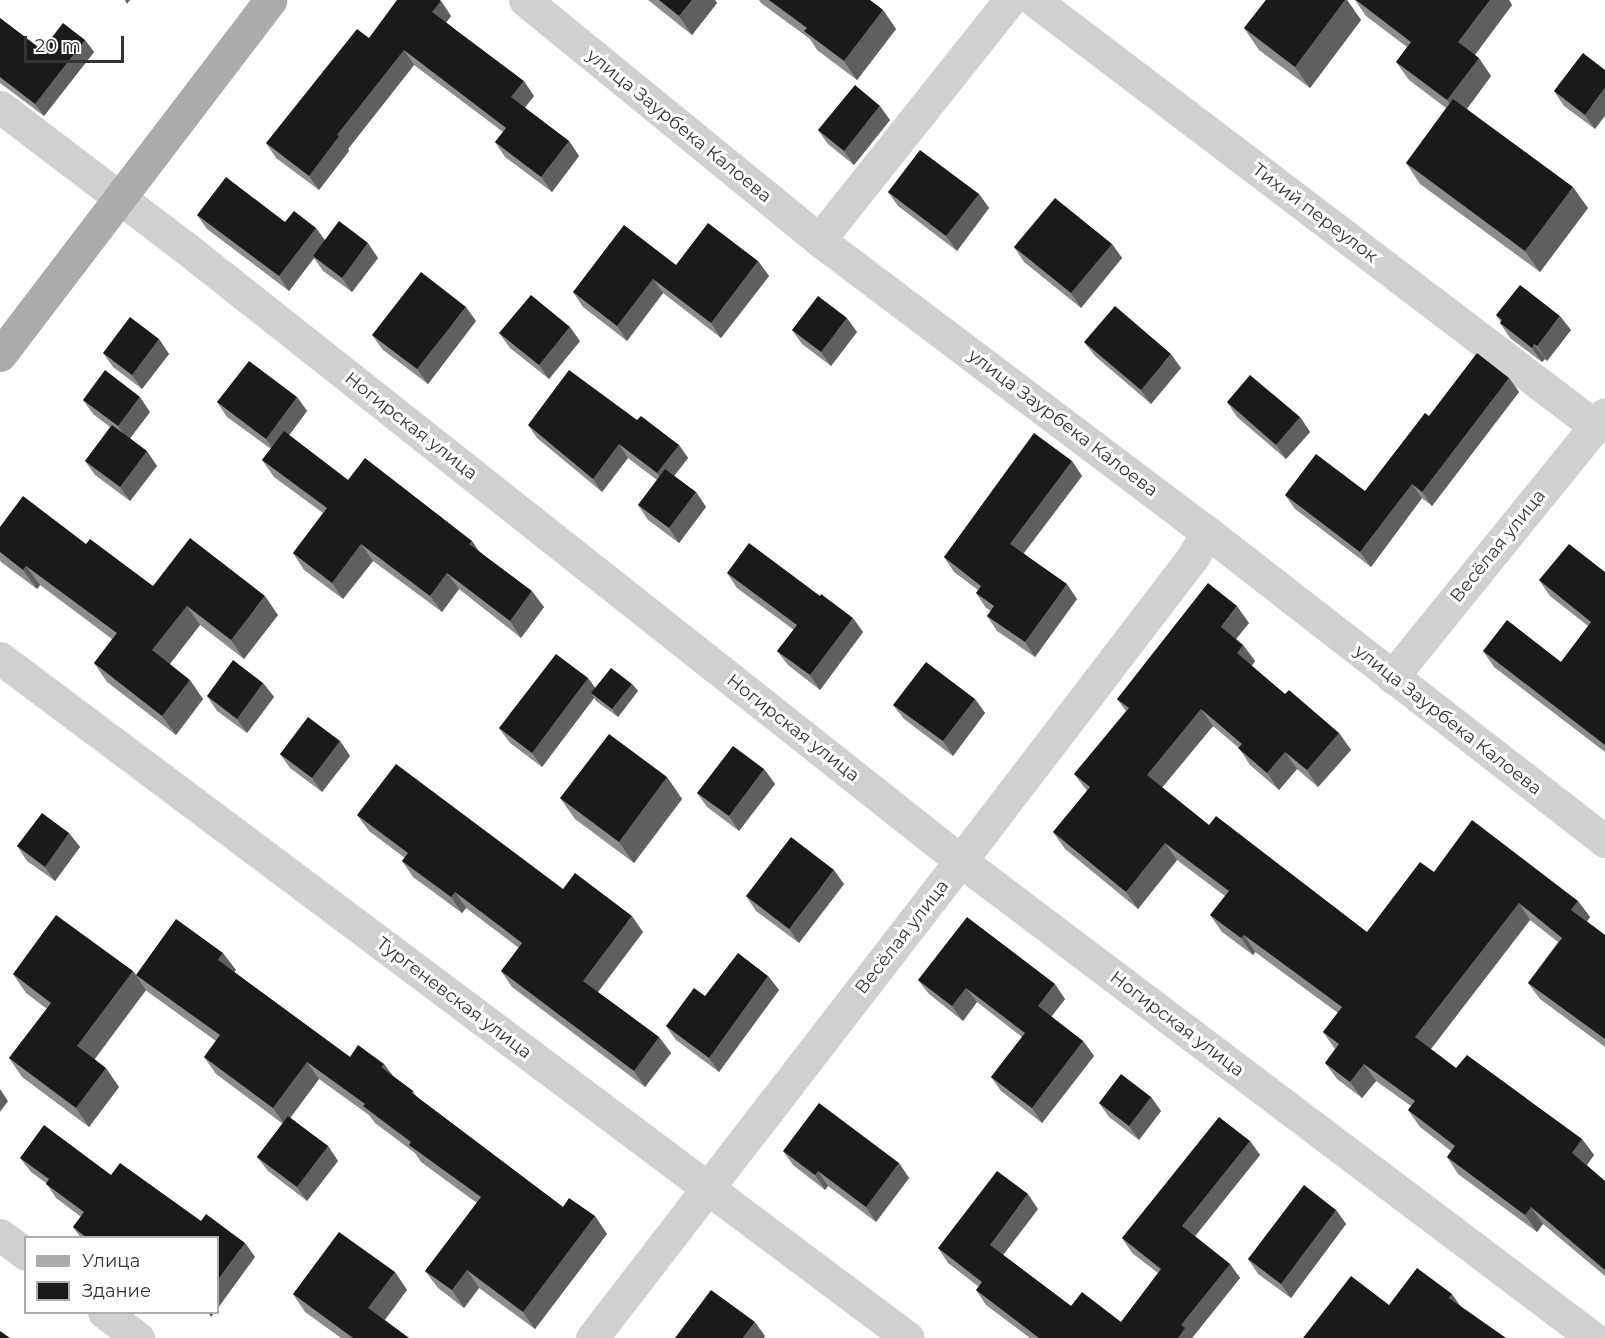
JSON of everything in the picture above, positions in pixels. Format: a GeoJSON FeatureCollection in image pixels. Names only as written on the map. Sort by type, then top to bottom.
{"type":"FeatureCollection","features":[{"type":"Feature","properties":{"kind":"main road"},"geometry":{"type":"LineString","coordinates":[[0,354],[270,0]]}},
{"type":"Feature","properties":{"kind":"street","name":"улица Заурбека Калоева"},"geometry":{"type":"LineString","coordinates":[[525,0],[819,240],[1207,532],[1605,841]]}},
{"type":"Feature","properties":{"kind":"street"},"geometry":{"type":"LineString","coordinates":[[819,240],[1010,0]]}},
{"type":"Feature","properties":{"kind":"street","name":"Тихий переулок"},"geometry":{"type":"LineString","coordinates":[[1034,0],[1600,420]]}},
{"type":"Feature","properties":{"kind":"street","name":"Ногирская улица"},"geometry":{"type":"LineString","coordinates":[[0,108],[120,197],[961,861],[1593,1338]]}},
{"type":"Feature","properties":{"kind":"street","name":"Весёлая улица"},"geometry":{"type":"LineString","coordinates":[[1392,677],[1600,420]]}},
{"type":"Feature","properties":{"kind":"street","name":"Весёлая улица"},"geometry":{"type":"LineString","coordinates":[[592,1338],[961,861],[1194,555],[1207,532]]}},
{"type":"Feature","properties":{"kind":"street","name":"Тургеневская улица"},"geometry":{"type":"LineString","coordinates":[[0,658],[908,1338]]}},
{"type":"Feature","properties":{"kind":"street"},"geometry":{"type":"LineString","coordinates":[[0,1235],[24,1253]]}},
{"type":"Feature","properties":{"kind":"street"},"geometry":{"type":"LineString","coordinates":[[107,1314],[138,1338]]}},
{"type":"Feature","properties":{"kind":"building"},"geometry":{"type":"Polygon","coordinates":[[[397,0],[440,0],[432,12],[524,81],[511,97],[569,141],[541,177],[495,142],[506,128],[404,50],[337,135],[339,136],[309,176],[266,143],[357,29],[369,38],[397,0]]]}},
{"type":"Feature","properties":{"kind":"building"},"geometry":{"type":"Polygon","coordinates":[[[659,0],[692,0],[679,16],[659,0]]]}},
{"type":"Feature","properties":{"kind":"building"},"geometry":{"type":"Polygon","coordinates":[[[769,0],[870,0],[883,10],[844,61],[804,31],[807,28],[769,0]]]}},
{"type":"Feature","properties":{"kind":"building"},"geometry":{"type":"Polygon","coordinates":[[[1266,0],[1345,0],[1295,67],[1244,28],[1266,0]]]}},
{"type":"Feature","properties":{"kind":"building"},"geometry":{"type":"Polygon","coordinates":[[[1356,0],[1490,0],[1458,42],[1479,58],[1447,100],[1396,62],[1411,42],[1356,0]]]}},
{"type":"Feature","properties":{"kind":"building"},"geometry":{"type":"Polygon","coordinates":[[[0,18],[42,50],[63,23],[85,40],[35,104],[0,77],[0,18]]]}},
{"type":"Feature","properties":{"kind":"building"},"geometry":{"type":"Polygon","coordinates":[[[1583,53],[1605,70],[1605,88],[1585,115],[1554,91],[1583,53]]]}},
{"type":"Feature","properties":{"kind":"building"},"geometry":{"type":"Polygon","coordinates":[[[855,85],[880,106],[844,151],[818,130],[855,85]]]}},
{"type":"Feature","properties":{"kind":"building"},"geometry":{"type":"Polygon","coordinates":[[[1453,99],[1573,187],[1525,251],[1406,163],[1453,99]]]}},
{"type":"Feature","properties":{"kind":"building"},"geometry":{"type":"Polygon","coordinates":[[[920,150],[979,194],[946,236],[888,192],[920,150]]]}},
{"type":"Feature","properties":{"kind":"building"},"geometry":{"type":"Polygon","coordinates":[[[226,177],[285,222],[294,211],[316,228],[279,276],[197,215],[226,177]]]}},
{"type":"Feature","properties":{"kind":"building"},"geometry":{"type":"Polygon","coordinates":[[[1055,198],[1112,244],[1071,293],[1014,247],[1055,198]]]}},
{"type":"Feature","properties":{"kind":"building"},"geometry":{"type":"Polygon","coordinates":[[[339,221],[368,243],[342,278],[313,256],[339,221]]]}},
{"type":"Feature","properties":{"kind":"building"},"geometry":{"type":"Polygon","coordinates":[[[708,223],[758,261],[711,323],[653,279],[617,326],[573,292],[624,225],[676,265],[708,223]]]}},
{"type":"Feature","properties":{"kind":"building"},"geometry":{"type":"Polygon","coordinates":[[[421,272],[466,307],[417,369],[372,335],[421,272]]]}},
{"type":"Feature","properties":{"kind":"building"},"geometry":{"type":"Polygon","coordinates":[[[1520,285],[1560,316],[1537,346],[1534,344],[1532,348],[1500,323],[1502,320],[1496,315],[1520,285]]]}},
{"type":"Feature","properties":{"kind":"building"},"geometry":{"type":"Polygon","coordinates":[[[531,295],[570,327],[539,365],[499,333],[531,295]]]}},
{"type":"Feature","properties":{"kind":"building"},"geometry":{"type":"Polygon","coordinates":[[[818,296],[847,318],[821,352],[792,330],[818,296]]]}},
{"type":"Feature","properties":{"kind":"building"},"geometry":{"type":"Polygon","coordinates":[[[1115,306],[1171,354],[1141,390],[1084,342],[1115,306]]]}},
{"type":"Feature","properties":{"kind":"building"},"geometry":{"type":"Polygon","coordinates":[[[130,317],[159,339],[132,375],[103,353],[130,317]]]}},
{"type":"Feature","properties":{"kind":"building"},"geometry":{"type":"Polygon","coordinates":[[[1477,353],[1509,378],[1422,492],[1412,484],[1360,552],[1285,495],[1316,454],[1365,491],[1425,413],[1429,416],[1477,353]]]}},
{"type":"Feature","properties":{"kind":"building"},"geometry":{"type":"Polygon","coordinates":[[[249,361],[297,397],[266,439],[217,402],[249,361]]]}},
{"type":"Feature","properties":{"kind":"building"},"geometry":{"type":"Polygon","coordinates":[[[105,370],[140,397],[118,426],[83,400],[105,370]]]}},
{"type":"Feature","properties":{"kind":"building"},"geometry":{"type":"Polygon","coordinates":[[[569,370],[637,420],[641,416],[679,445],[657,473],[619,444],[593,479],[528,425],[569,370]]]}},
{"type":"Feature","properties":{"kind":"building"},"geometry":{"type":"Polygon","coordinates":[[[1250,375],[1300,417],[1276,445],[1227,402],[1250,375]]]}},
{"type":"Feature","properties":{"kind":"building"},"geometry":{"type":"Polygon","coordinates":[[[112,425],[147,451],[120,487],[85,461],[112,425]]]}},
{"type":"Feature","properties":{"kind":"building"},"geometry":{"type":"Polygon","coordinates":[[[284,431],[348,480],[365,458],[472,541],[469,544],[532,591],[510,621],[447,573],[430,596],[361,544],[332,583],[293,553],[327,508],[262,460],[284,431]]]}},
{"type":"Feature","properties":{"kind":"building"},"geometry":{"type":"Polygon","coordinates":[[[1034,433],[1072,461],[1010,544],[1067,584],[1025,642],[987,616],[994,606],[976,593],[981,586],[944,557],[1034,433]]]}},
{"type":"Feature","properties":{"kind":"building"},"geometry":{"type":"Polygon","coordinates":[[[665,469],[696,492],[669,528],[638,505],[665,469]]]}},
{"type":"Feature","properties":{"kind":"building"},"geometry":{"type":"Polygon","coordinates":[[[23,496],[86,544],[90,539],[153,586],[190,538],[265,596],[231,640],[187,606],[152,650],[190,680],[162,716],[94,663],[117,633],[26,566],[23,570],[0,552],[0,527],[23,496]]]}},
{"type":"Feature","properties":{"kind":"building"},"geometry":{"type":"Polygon","coordinates":[[[749,543],[853,618],[810,675],[777,651],[797,625],[727,573],[749,543]]]}},
{"type":"Feature","properties":{"kind":"building"},"geometry":{"type":"Polygon","coordinates":[[[1569,544],[1605,572],[1605,745],[1483,651],[1507,620],[1561,662],[1591,622],[1539,580],[1569,544]]]}},
{"type":"Feature","properties":{"kind":"building"},"geometry":{"type":"Polygon","coordinates":[[[1208,583],[1237,606],[1221,627],[1243,645],[1237,653],[1285,694],[1289,690],[1339,733],[1307,770],[1285,752],[1267,773],[1238,748],[1242,744],[1201,709],[1147,775],[1209,825],[1216,816],[1367,932],[1420,862],[1434,872],[1472,820],[1578,901],[1571,910],[1605,935],[1605,1039],[1528,983],[1562,938],[1519,903],[1415,1037],[1456,1068],[1467,1055],[1582,1139],[1572,1153],[1605,1181],[1605,1270],[1531,1207],[1525,1215],[1447,1157],[1455,1146],[1408,1110],[1415,1101],[1364,1064],[1350,1082],[1325,1063],[1339,1044],[1323,1032],[1342,1007],[1244,935],[1241,938],[1210,915],[1229,891],[1165,843],[1126,892],[1053,832],[1090,787],[1074,774],[1129,708],[1117,699],[1208,583]]]}},
{"type":"Feature","properties":{"kind":"building"},"geometry":{"type":"Polygon","coordinates":[[[556,654],[588,678],[532,753],[499,728],[556,654]]]}},
{"type":"Feature","properties":{"kind":"building"},"geometry":{"type":"Polygon","coordinates":[[[233,660],[263,683],[237,719],[207,696],[233,660]]]}},
{"type":"Feature","properties":{"kind":"building"},"geometry":{"type":"Polygon","coordinates":[[[926,662],[975,699],[943,741],[893,705],[926,662]]]}},
{"type":"Feature","properties":{"kind":"building"},"geometry":{"type":"Polygon","coordinates":[[[611,668],[632,684],[612,709],[591,693],[611,668]]]}},
{"type":"Feature","properties":{"kind":"building"},"geometry":{"type":"Polygon","coordinates":[[[308,717],[340,741],[312,778],[280,754],[308,717]]]}},
{"type":"Feature","properties":{"kind":"building"},"geometry":{"type":"Polygon","coordinates":[[[609,734],[667,777],[619,842],[560,798],[609,734]]]}},
{"type":"Feature","properties":{"kind":"building"},"geometry":{"type":"Polygon","coordinates":[[[733,746],[764,769],[729,816],[697,793],[733,746]]]}},
{"type":"Feature","properties":{"kind":"building"},"geometry":{"type":"Polygon","coordinates":[[[396,764],[563,889],[575,873],[632,916],[583,981],[659,1037],[634,1071],[501,971],[522,943],[455,892],[451,897],[402,861],[408,853],[357,815],[396,764]]]}},
{"type":"Feature","properties":{"kind":"building"},"geometry":{"type":"Polygon","coordinates":[[[42,813],[69,833],[45,867],[17,846],[42,813]]]}},
{"type":"Feature","properties":{"kind":"building"},"geometry":{"type":"Polygon","coordinates":[[[791,837],[834,870],[789,929],[746,896],[791,837]]]}},
{"type":"Feature","properties":{"kind":"building"},"geometry":{"type":"Polygon","coordinates":[[[56,915],[133,971],[77,1046],[106,1068],[76,1108],[9,1058],[51,1003],[13,974],[56,915]]]}},
{"type":"Feature","properties":{"kind":"building"},"geometry":{"type":"Polygon","coordinates":[[[967,917],[1055,984],[1038,1006],[1083,1041],[1032,1108],[991,1077],[1025,1033],[966,988],[952,1006],[918,980],[967,917]]]}},
{"type":"Feature","properties":{"kind":"building"},"geometry":{"type":"Polygon","coordinates":[[[176,919],[223,953],[218,960],[350,1057],[358,1045],[384,1064],[381,1067],[413,1091],[412,1093],[563,1207],[569,1198],[595,1216],[523,1312],[467,1270],[452,1290],[425,1271],[481,1197],[409,1145],[411,1142],[363,1106],[365,1104],[307,1062],[273,1108],[204,1057],[220,1035],[136,975],[176,919]]]}},
{"type":"Feature","properties":{"kind":"building"},"geometry":{"type":"Polygon","coordinates":[[[738,953],[768,976],[709,1058],[666,1026],[694,988],[705,996],[738,953]]]}},
{"type":"Feature","properties":{"kind":"building"},"geometry":{"type":"Polygon","coordinates":[[[1121,1074],[1151,1097],[1129,1126],[1099,1103],[1121,1074]]]}},
{"type":"Feature","properties":{"kind":"building"},"geometry":{"type":"Polygon","coordinates":[[[819,1103],[899,1163],[866,1207],[818,1171],[815,1175],[783,1151],[819,1103]]]}},
{"type":"Feature","properties":{"kind":"building"},"geometry":{"type":"Polygon","coordinates":[[[288,1116],[328,1146],[297,1187],[257,1157],[288,1116]]]}},
{"type":"Feature","properties":{"kind":"building"},"geometry":{"type":"Polygon","coordinates":[[[1219,1117],[1250,1141],[1182,1226],[1230,1264],[1181,1325],[1185,1328],[1178,1338],[1039,1338],[976,1290],[982,1282],[938,1248],[997,1171],[1028,1194],[990,1245],[1071,1306],[1082,1292],[1121,1322],[1161,1269],[1122,1238],[1219,1117]]]}},
{"type":"Feature","properties":{"kind":"building"},"geometry":{"type":"Polygon","coordinates":[[[44,1125],[111,1175],[120,1163],[201,1221],[206,1214],[245,1243],[219,1279],[219,1236],[84,1236],[73,1227],[84,1212],[46,1184],[49,1179],[20,1158],[44,1125]]]}},
{"type":"Feature","properties":{"kind":"building"},"geometry":{"type":"Polygon","coordinates":[[[1304,1185],[1336,1210],[1281,1284],[1248,1259],[1304,1185]]]}},
{"type":"Feature","properties":{"kind":"building"},"geometry":{"type":"Polygon","coordinates":[[[339,1232],[395,1272],[368,1308],[409,1338],[353,1338],[293,1294],[339,1232]]]}},
{"type":"Feature","properties":{"kind":"building"},"geometry":{"type":"Polygon","coordinates":[[[1417,1268],[1452,1294],[1449,1298],[1506,1338],[1303,1338],[1351,1276],[1389,1305],[1417,1268]]]}},
{"type":"Feature","properties":{"kind":"building"},"geometry":{"type":"Polygon","coordinates":[[[711,1290],[755,1322],[743,1338],[675,1338],[711,1290]]]}},
{"type":"Feature","properties":{"kind":"building"},"geometry":{"type":"Polygon","coordinates":[[[0,1331],[10,1338],[0,1338],[0,1331]]]}}]}
